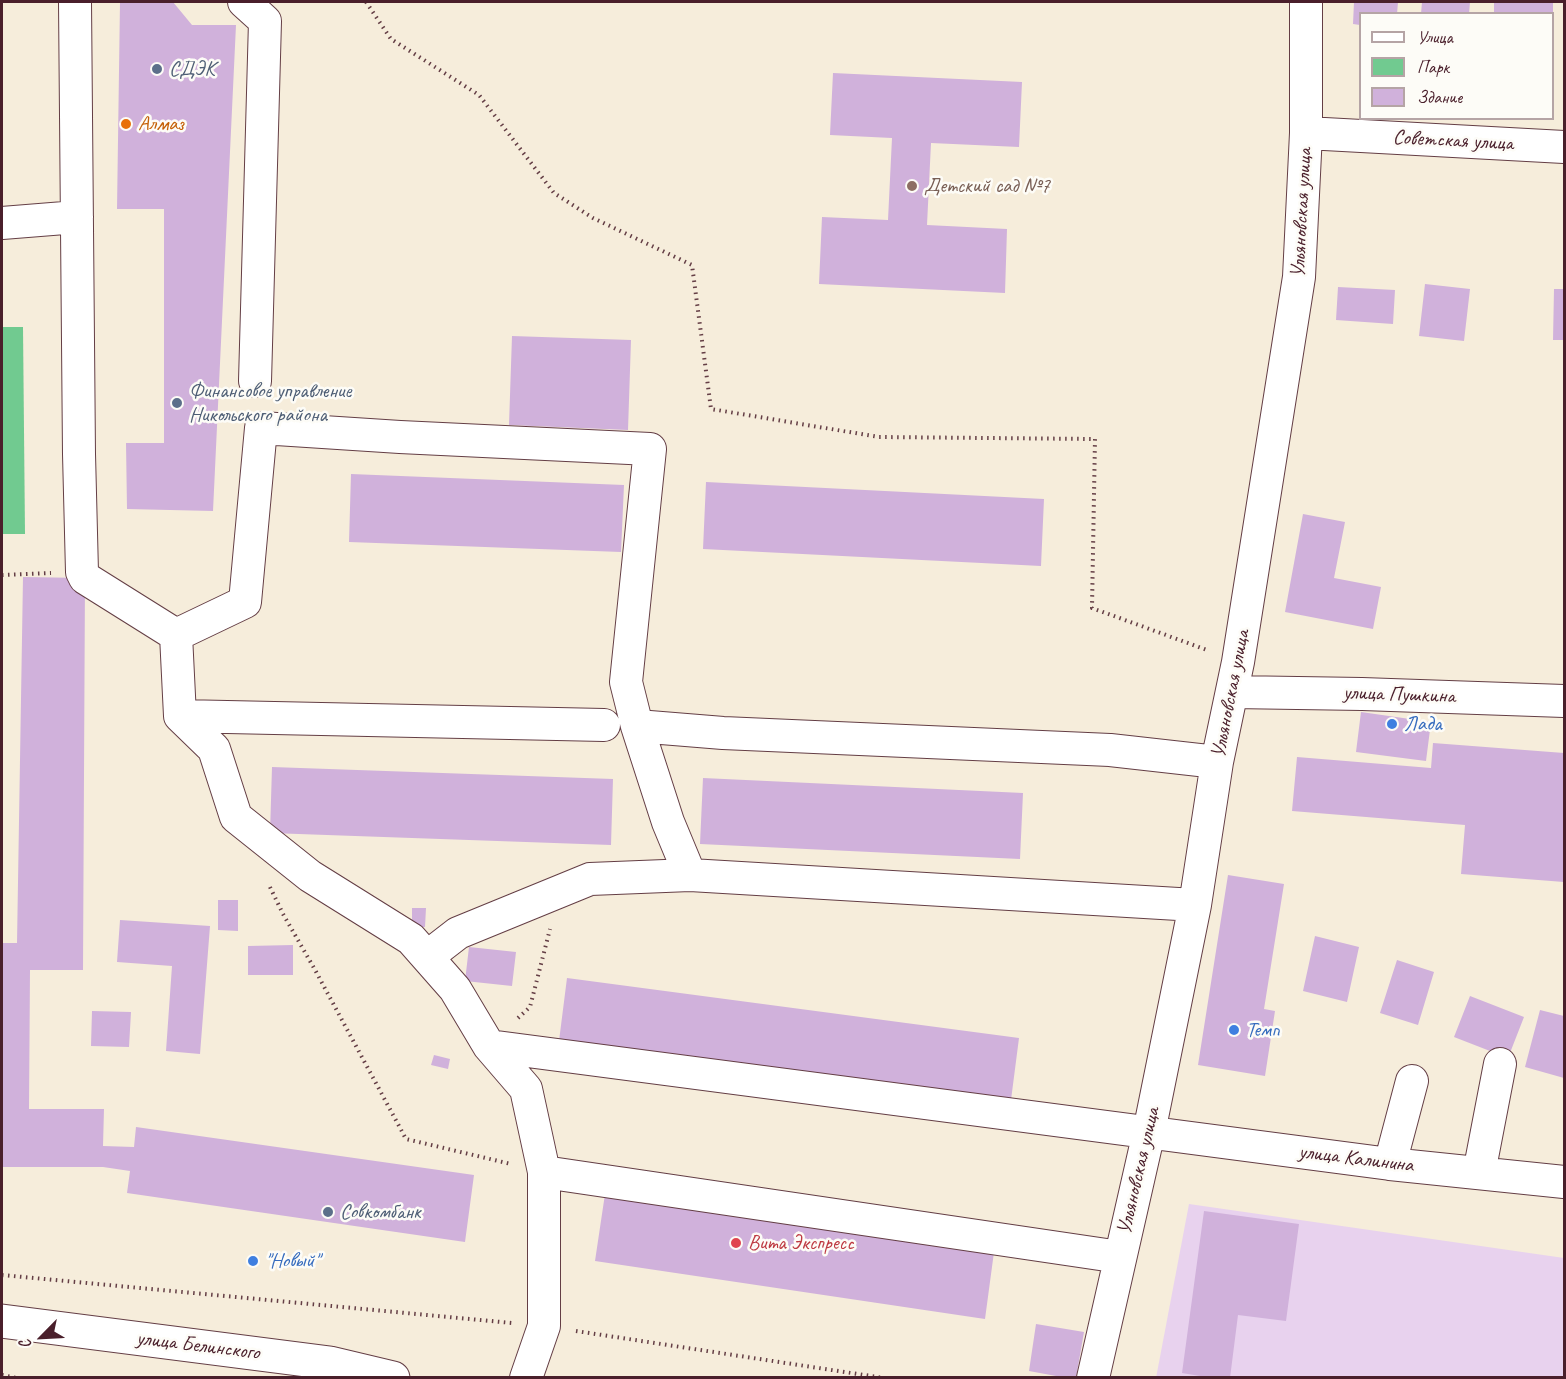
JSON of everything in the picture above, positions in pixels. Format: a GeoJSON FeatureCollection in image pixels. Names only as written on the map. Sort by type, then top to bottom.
{"type":"FeatureCollection","features":[{"type":"Feature","properties":{"kind":"main road","name":"улица Белинского"},"geometry":{"type":"LineString","coordinates":[[2,1321],[283,1367],[330,1363],[393,1377]]}},
{"type":"Feature","properties":{"kind":"street"},"geometry":{"type":"LineString","coordinates":[[75,2],[82,572],[85,578],[176,635]]}},
{"type":"Feature","properties":{"kind":"street"},"geometry":{"type":"LineString","coordinates":[[244,2],[265,21],[255,381]]}},
{"type":"Feature","properties":{"kind":"street","name":"Ульяновская улица"},"geometry":{"type":"LineString","coordinates":[[1093,1377],[1149,1132],[1195,905],[1217,762],[1236,677],[1299,277],[1306,133],[1306,2]]}},
{"type":"Feature","properties":{"kind":"street","name":"Советская улица"},"geometry":{"type":"LineString","coordinates":[[1306,133],[1564,147]]}},
{"type":"Feature","properties":{"kind":"street"},"geometry":{"type":"LineString","coordinates":[[2,223],[77,218]]}},
{"type":"Feature","properties":{"kind":"street"},"geometry":{"type":"LineString","coordinates":[[176,635],[245,602],[261,428],[650,449],[626,682],[637,726],[668,822],[690,875]]}},
{"type":"Feature","properties":{"kind":"street"},"geometry":{"type":"LineString","coordinates":[[176,635],[180,716],[214,748],[236,817],[310,876],[411,939],[455,989],[489,1046],[526,1089],[544,1172],[544,1326],[526,1377]]}},
{"type":"Feature","properties":{"kind":"street","name":"улица Пушкина"},"geometry":{"type":"LineString","coordinates":[[1236,677],[1374,694],[1564,701]]}},
{"type":"Feature","properties":{"kind":"street"},"geometry":{"type":"LineString","coordinates":[[180,716],[604,725]]}},
{"type":"Feature","properties":{"kind":"street"},"geometry":{"type":"LineString","coordinates":[[637,726],[723,733],[1110,750],[1217,762]]}},
{"type":"Feature","properties":{"kind":"street"},"geometry":{"type":"LineString","coordinates":[[427,957],[458,933],[591,879],[690,875],[1195,905]]}},
{"type":"Feature","properties":{"kind":"street","name":"улица Калинина"},"geometry":{"type":"LineString","coordinates":[[489,1046],[1390,1164],[1564,1182]]}},
{"type":"Feature","properties":{"kind":"street"},"geometry":{"type":"LineString","coordinates":[[1479,1173],[1500,1064]]}},
{"type":"Feature","properties":{"kind":"street"},"geometry":{"type":"LineString","coordinates":[[1390,1164],[1412,1081]]}},
{"type":"Feature","properties":{"kind":"street"},"geometry":{"type":"LineString","coordinates":[[544,1172],[1120,1257]]}},
{"type":"Feature","properties":{"kind":"path"},"geometry":{"type":"LineString","coordinates":[[366,2],[392,39],[479,95],[554,193],[593,218],[692,265],[711,409],[879,437],[1095,439],[1092,608],[1236,677]]}},
{"type":"Feature","properties":{"kind":"path"},"geometry":{"type":"LineString","coordinates":[[2,575],[82,572]]}},
{"type":"Feature","properties":{"kind":"path"},"geometry":{"type":"LineString","coordinates":[[267,881],[406,1139],[544,1172]]}},
{"type":"Feature","properties":{"kind":"path"},"geometry":{"type":"LineString","coordinates":[[489,1046],[530,1007],[560,891]]}},
{"type":"Feature","properties":{"kind":"path"},"geometry":{"type":"LineString","coordinates":[[2,1275],[544,1326],[884,1377]]}},
{"type":"Feature","properties":{"kind":"path"},"geometry":{"type":"LineString","coordinates":[[2,1375],[16,1377]]}},
{"type":"Feature","properties":{"kind":"shaded area"},"geometry":{"type":"Polygon","coordinates":[[[1189,1204],[1564,1258],[1564,1377],[1156,1378],[1189,1204]]]}},
{"type":"Feature","properties":{"kind":"green space"},"geometry":{"type":"Polygon","coordinates":[[[2,327],[23,327],[25,534],[2,534],[2,327]]]}},
{"type":"Feature","properties":{"kind":"building"},"geometry":{"type":"Polygon","coordinates":[[[120,2],[173,2],[192,25],[236,25],[213,511],[127,509],[126,443],[164,443],[164,209],[117,209],[120,2]]]}},
{"type":"Feature","properties":{"kind":"building"},"geometry":{"type":"Polygon","coordinates":[[[1354,2],[1398,2],[1397,12],[1359,12],[1359,25],[1353,24],[1354,2]]]}},
{"type":"Feature","properties":{"kind":"building"},"geometry":{"type":"Polygon","coordinates":[[[1422,2],[1470,2],[1469,12],[1421,12],[1422,2]]]}},
{"type":"Feature","properties":{"kind":"building"},"geometry":{"type":"Polygon","coordinates":[[[1494,2],[1553,2],[1553,12],[1494,12],[1494,2]]]}},
{"type":"Feature","properties":{"kind":"building"},"geometry":{"type":"Polygon","coordinates":[[[833,73],[1022,82],[1019,147],[931,143],[927,225],[1007,229],[1005,293],[819,284],[822,217],[888,220],[892,138],[830,135],[833,73]]]}},
{"type":"Feature","properties":{"kind":"building"},"geometry":{"type":"Polygon","coordinates":[[[1425,284],[1470,289],[1464,341],[1419,336],[1425,284]]]}},
{"type":"Feature","properties":{"kind":"building"},"geometry":{"type":"Polygon","coordinates":[[[1338,287],[1395,290],[1393,324],[1336,320],[1338,287]]]}},
{"type":"Feature","properties":{"kind":"building"},"geometry":{"type":"Polygon","coordinates":[[[1554,289],[1564,289],[1564,340],[1553,340],[1554,289]]]}},
{"type":"Feature","properties":{"kind":"building"},"geometry":{"type":"Polygon","coordinates":[[[512,336],[631,340],[628,430],[509,425],[512,336]]]}},
{"type":"Feature","properties":{"kind":"building"},"geometry":{"type":"Polygon","coordinates":[[[351,474],[624,485],[621,552],[349,542],[351,474]]]}},
{"type":"Feature","properties":{"kind":"building"},"geometry":{"type":"Polygon","coordinates":[[[706,482],[1044,499],[1041,566],[703,549],[706,482]]]}},
{"type":"Feature","properties":{"kind":"building"},"geometry":{"type":"Polygon","coordinates":[[[1303,514],[1345,522],[1334,578],[1381,587],[1373,629],[1285,612],[1303,514]]]}},
{"type":"Feature","properties":{"kind":"building"},"geometry":{"type":"Polygon","coordinates":[[[23,577],[85,578],[83,970],[30,970],[29,1109],[104,1109],[103,1146],[134,1147],[136,1127],[474,1175],[465,1242],[127,1193],[130,1171],[103,1167],[2,1167],[2,943],[17,943],[23,577]]]}},
{"type":"Feature","properties":{"kind":"building"},"geometry":{"type":"Polygon","coordinates":[[[1361,712],[1431,722],[1426,761],[1356,752],[1361,712]]]}},
{"type":"Feature","properties":{"kind":"building"},"geometry":{"type":"Polygon","coordinates":[[[1433,743],[1564,753],[1564,882],[1461,874],[1465,825],[1292,811],[1297,757],[1431,768],[1433,743]]]}},
{"type":"Feature","properties":{"kind":"building"},"geometry":{"type":"Polygon","coordinates":[[[272,767],[613,779],[611,845],[270,833],[272,767]]]}},
{"type":"Feature","properties":{"kind":"building"},"geometry":{"type":"Polygon","coordinates":[[[703,778],[1023,793],[1020,859],[700,844],[703,778]]]}},
{"type":"Feature","properties":{"kind":"building"},"geometry":{"type":"Polygon","coordinates":[[[1228,875],[1284,884],[1264,1009],[1275,1011],[1265,1076],[1198,1065],[1228,875]]]}},
{"type":"Feature","properties":{"kind":"building"},"geometry":{"type":"Polygon","coordinates":[[[218,900],[238,900],[238,931],[218,930],[218,900]]]}},
{"type":"Feature","properties":{"kind":"building"},"geometry":{"type":"Polygon","coordinates":[[[412,908],[426,908],[425,927],[412,927],[412,908]]]}},
{"type":"Feature","properties":{"kind":"building"},"geometry":{"type":"Polygon","coordinates":[[[120,920],[210,926],[200,1054],[166,1051],[172,966],[117,962],[120,920]]]}},
{"type":"Feature","properties":{"kind":"building"},"geometry":{"type":"Polygon","coordinates":[[[1315,936],[1359,947],[1347,1002],[1303,991],[1315,936]]]}},
{"type":"Feature","properties":{"kind":"building"},"geometry":{"type":"Polygon","coordinates":[[[293,945],[293,975],[248,975],[248,946],[293,945]]]}},
{"type":"Feature","properties":{"kind":"building"},"geometry":{"type":"Polygon","coordinates":[[[469,947],[516,952],[512,986],[465,981],[469,947]]]}},
{"type":"Feature","properties":{"kind":"building"},"geometry":{"type":"Polygon","coordinates":[[[1397,960],[1434,972],[1418,1025],[1380,1013],[1397,960]]]}},
{"type":"Feature","properties":{"kind":"building"},"geometry":{"type":"Polygon","coordinates":[[[567,978],[1019,1038],[1011,1100],[559,1041],[567,978]]]}},
{"type":"Feature","properties":{"kind":"building"},"geometry":{"type":"Polygon","coordinates":[[[1470,996],[1524,1017],[1508,1058],[1454,1037],[1470,996]]]}},
{"type":"Feature","properties":{"kind":"building"},"geometry":{"type":"Polygon","coordinates":[[[1540,1010],[1564,1016],[1564,1078],[1525,1067],[1540,1010]]]}},
{"type":"Feature","properties":{"kind":"building"},"geometry":{"type":"Polygon","coordinates":[[[92,1011],[131,1012],[129,1047],[91,1046],[92,1011]]]}},
{"type":"Feature","properties":{"kind":"building"},"geometry":{"type":"Polygon","coordinates":[[[434,1055],[450,1059],[448,1069],[431,1065],[434,1055]]]}},
{"type":"Feature","properties":{"kind":"building"},"geometry":{"type":"Polygon","coordinates":[[[605,1194],[994,1252],[985,1319],[595,1261],[605,1194]]]}},
{"type":"Feature","properties":{"kind":"building"},"geometry":{"type":"Polygon","coordinates":[[[1204,1211],[1299,1224],[1286,1321],[1238,1315],[1230,1378],[1212,1378],[1182,1373],[1204,1211]]]}},
{"type":"Feature","properties":{"kind":"building"},"geometry":{"type":"Polygon","coordinates":[[[1036,1324],[1084,1332],[1076,1378],[1029,1371],[1036,1324]]]}},
{"type":"Feature","properties":{"kind":"place","name":"СДЭК"},"geometry":{"type":"Point","coordinates":[157,69]}},
{"type":"Feature","properties":{"kind":"place","name":"Алмаз"},"geometry":{"type":"Point","coordinates":[126,124]}},
{"type":"Feature","properties":{"kind":"place","name":"Детский сад №7"},"geometry":{"type":"Point","coordinates":[912,186]}},
{"type":"Feature","properties":{"kind":"place","name":"Финансовое управление Никольского района"},"geometry":{"type":"Point","coordinates":[177,403]}},
{"type":"Feature","properties":{"kind":"place","name":"Лада"},"geometry":{"type":"Point","coordinates":[1392,724]}},
{"type":"Feature","properties":{"kind":"place","name":"Темп"},"geometry":{"type":"Point","coordinates":[1234,1030]}},
{"type":"Feature","properties":{"kind":"place","name":"Совкомбанк"},"geometry":{"type":"Point","coordinates":[328,1212]}},
{"type":"Feature","properties":{"kind":"place","name":"Вита Экспресс"},"geometry":{"type":"Point","coordinates":[736,1243]}},
{"type":"Feature","properties":{"kind":"place","name":"\"Новый\""},"geometry":{"type":"Point","coordinates":[253,1261]}}]}
